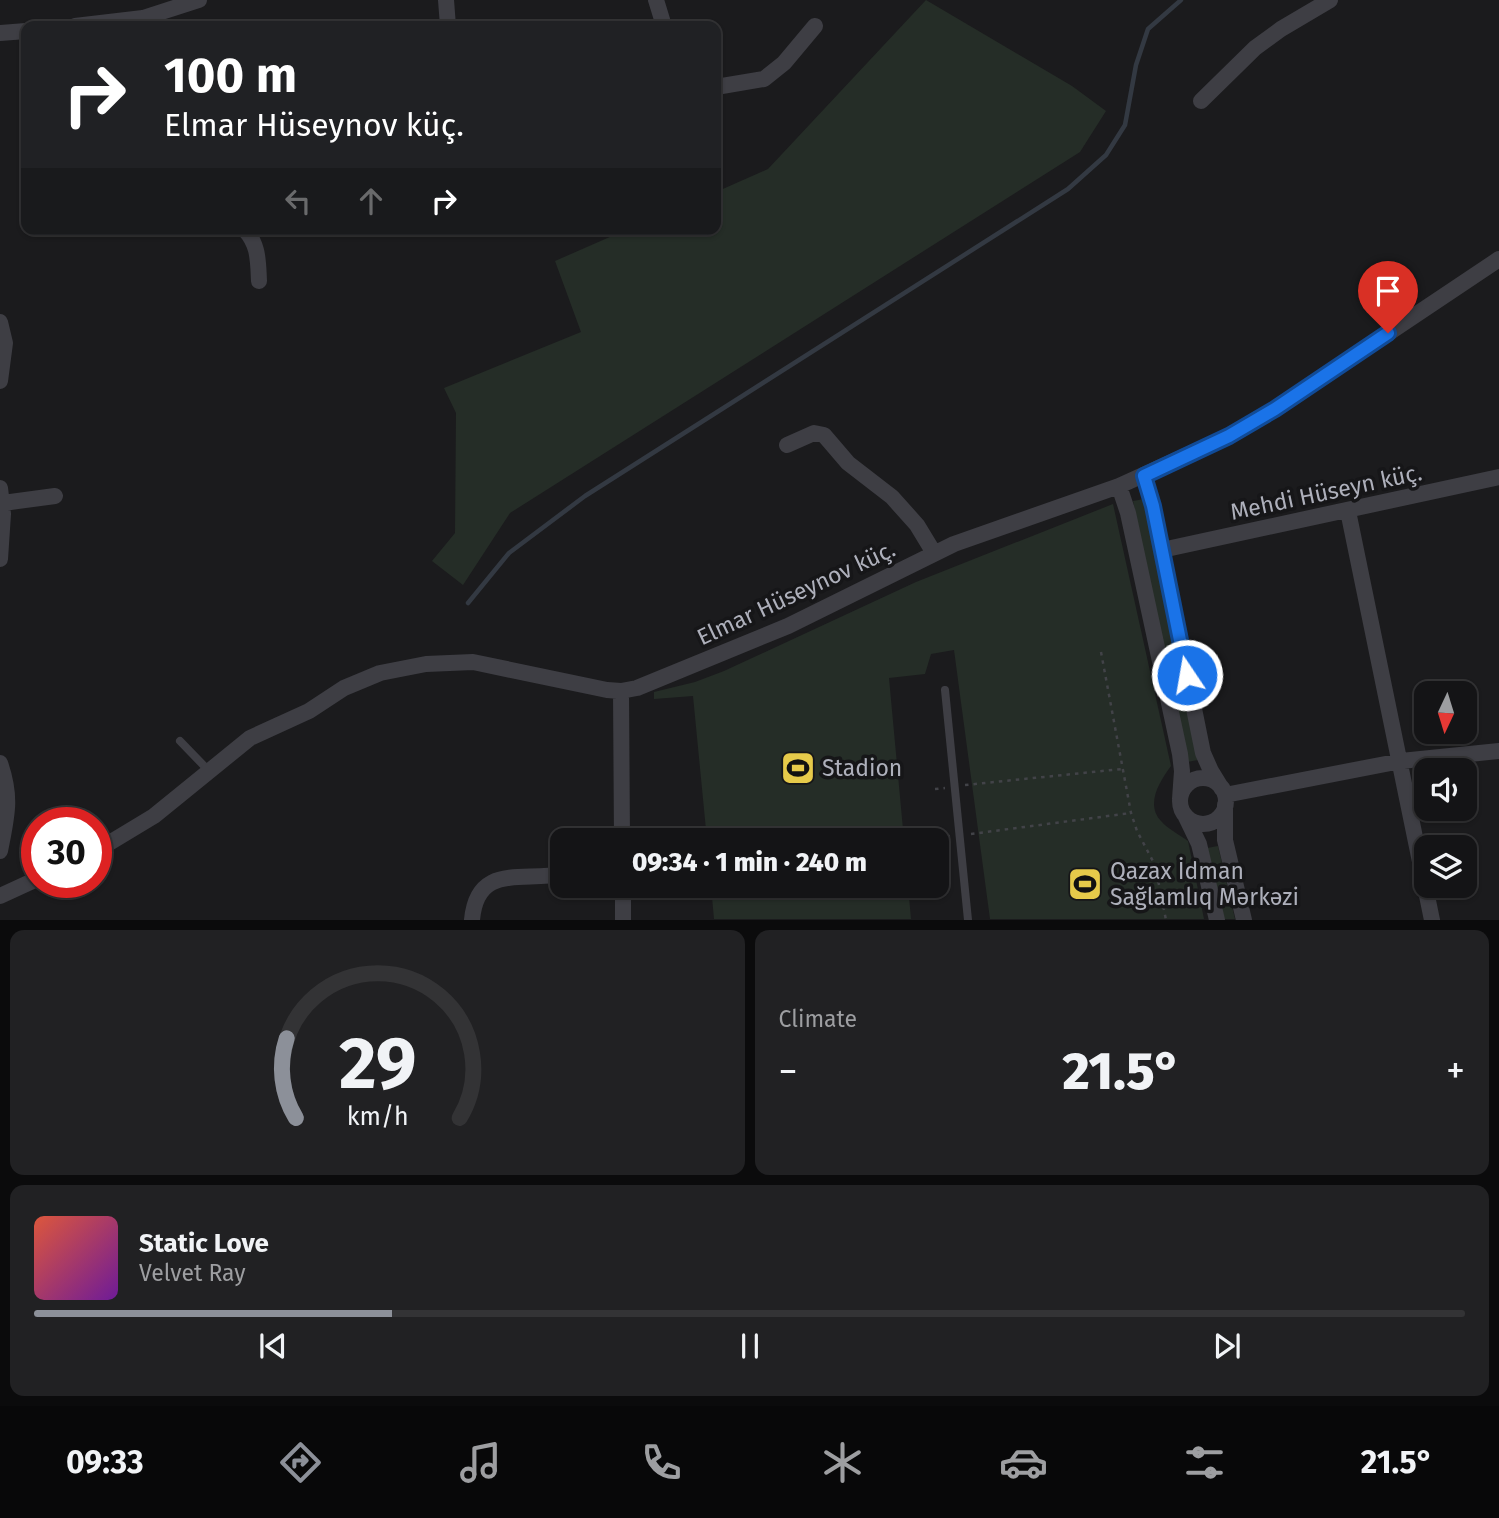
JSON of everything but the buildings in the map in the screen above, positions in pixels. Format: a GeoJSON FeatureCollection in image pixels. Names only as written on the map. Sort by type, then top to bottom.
{"type":"FeatureCollection","features":[{"type":"Feature","properties":{"kind":"street"},"geometry":{"type":"LineString","coordinates":[[118,21],[143,18],[199,0]]}},
{"type":"Feature","properties":{"kind":"street"},"geometry":{"type":"LineString","coordinates":[[446,0],[448,21]]}},
{"type":"Feature","properties":{"kind":"street"},"geometry":{"type":"LineString","coordinates":[[656,0],[662,21]]}},
{"type":"Feature","properties":{"kind":"street"},"geometry":{"type":"LineString","coordinates":[[1201,101],[1255,48],[1330,0]]}},
{"type":"Feature","properties":{"kind":"street"},"geometry":{"type":"LineString","coordinates":[[721,86],[764,79],[784,63],[815,26]]}},
{"type":"Feature","properties":{"kind":"street"},"geometry":{"type":"LineString","coordinates":[[0,33],[21,31]]}},
{"type":"Feature","properties":{"kind":"street"},"geometry":{"type":"LineString","coordinates":[[248,235],[258,254],[259,281]]}},
{"type":"Feature","properties":{"kind":"street","name":"Elmar Hüseynov küç."},"geometry":{"type":"LineString","coordinates":[[112,841],[154,816],[262,730],[309,712],[362,679],[426,664],[473,662],[566,683],[621,691],[637,688],[745,645],[975,535],[1119,486],[1229,436],[1275,409],[1499,258]]}},
{"type":"Feature","properties":{"kind":"street"},"geometry":{"type":"LineString","coordinates":[[0,322],[3,343],[0,381]]}},
{"type":"Feature","properties":{"kind":"street"},"geometry":{"type":"LineString","coordinates":[[787,445],[814,433],[824,435],[848,463],[892,497],[924,535],[934,553]]}},
{"type":"Feature","properties":{"kind":"street"},"geometry":{"type":"LineString","coordinates":[[1144,476],[1162,550],[1203,753],[1224,796],[1225,839],[1244,919]]}},
{"type":"Feature","properties":{"kind":"street","name":"Mehdi Hüseyn küç."},"geometry":{"type":"LineString","coordinates":[[1162,550],[1499,477]]}},
{"type":"Feature","properties":{"kind":"street"},"geometry":{"type":"LineString","coordinates":[[1119,486],[1128,513],[1180,754],[1182,806],[1199,844],[1217,919]]}},
{"type":"Feature","properties":{"kind":"street"},"geometry":{"type":"LineString","coordinates":[[0,559],[1,496],[55,496]]}},
{"type":"Feature","properties":{"kind":"street"},"geometry":{"type":"LineString","coordinates":[[1348,510],[1432,919]]}},
{"type":"Feature","properties":{"kind":"street"},"geometry":{"type":"LineString","coordinates":[[621,691],[622,828]]}},
{"type":"Feature","properties":{"kind":"street"},"geometry":{"type":"LineString","coordinates":[[1224,796],[1401,761],[1499,751]]}},
{"type":"Feature","properties":{"kind":"street"},"geometry":{"type":"LineString","coordinates":[[0,763],[8,786],[9,799],[0,851]]}},
{"type":"Feature","properties":{"kind":"street"},"geometry":{"type":"LineString","coordinates":[[1182,806],[1185,786],[1198,778],[1212,780],[1224,796]]}},
{"type":"Feature","properties":{"kind":"street"},"geometry":{"type":"LineString","coordinates":[[1182,806],[1197,822],[1212,821],[1219,817],[1224,796]]}},
{"type":"Feature","properties":{"kind":"street"},"geometry":{"type":"LineString","coordinates":[[472,919],[477,895],[484,886],[499,879],[550,876]]}},
{"type":"Feature","properties":{"kind":"street"},"geometry":{"type":"LineString","coordinates":[[0,896],[21,886]]}},
{"type":"Feature","properties":{"kind":"street"},"geometry":{"type":"LineString","coordinates":[[623,898],[623,919]]}},
{"type":"Feature","properties":{"kind":"lane"},"geometry":{"type":"LineString","coordinates":[[944,690],[968,919]]}},
{"type":"Feature","properties":{"kind":"lane"},"geometry":{"type":"LineString","coordinates":[[180,741],[209,771]]}},
{"type":"Feature","properties":{"kind":"path"},"geometry":{"type":"LineString","coordinates":[[1101,652],[1131,813],[1155,865],[1166,919]]}},
{"type":"Feature","properties":{"kind":"path"},"geometry":{"type":"LineString","coordinates":[[936,789],[1122,769]]}},
{"type":"Feature","properties":{"kind":"path"},"geometry":{"type":"LineString","coordinates":[[949,837],[1131,813]]}},
{"type":"Feature","properties":{"kind":"shaded area"},"geometry":{"type":"Polygon","coordinates":[[[926,0],[1072,86],[1106,111],[1080,152],[510,513],[463,585],[432,561],[455,533],[456,413],[444,388],[581,332],[555,261],[614,235],[721,235],[721,190],[768,169],[926,0]]]}},
{"type":"Feature","properties":{"kind":"shaded area"},"geometry":{"type":"Polygon","coordinates":[[[1144,499],[1198,760],[1187,762],[1133,501],[1144,499]]]}},
{"type":"Feature","properties":{"kind":"shaded area"},"geometry":{"type":"Polygon","coordinates":[[[1113,504],[1171,766],[1156,793],[1154,807],[1164,824],[1188,841],[1204,919],[990,919],[954,650],[931,654],[925,674],[889,678],[903,828],[706,828],[693,696],[654,699],[654,692],[695,682],[724,671],[916,582],[1113,504]]]}},
{"type":"Feature","properties":{"kind":"shaded area"},"geometry":{"type":"Polygon","coordinates":[[[1218,846],[1235,919],[1224,919],[1207,848],[1218,846]]]}},
{"type":"Feature","properties":{"kind":"shaded area"},"geometry":{"type":"Polygon","coordinates":[[[712,898],[909,898],[911,919],[714,919],[712,898]]]}},
{"type":"Feature","properties":{"kind":"waterway"},"geometry":{"type":"LineString","coordinates":[[468,603],[509,553],[585,496],[1068,189],[1106,155],[1125,125],[1136,65],[1148,29],[1181,0]]}},
{"type":"Feature","properties":{"kind":"place","name":"Stadion"},"geometry":{"type":"Point","coordinates":[798,768]}},
{"type":"Feature","properties":{"kind":"place","name":"Qazax İdman Sağlamlıq Mərkəzi"},"geometry":{"type":"Point","coordinates":[1085,884]}},
{"type":"Feature","properties":{"kind":"route"},"geometry":{"type":"LineString","coordinates":[[1187,675],[1153,506],[1144,476],[1229,436],[1275,409],[1388,333]]}}]}
